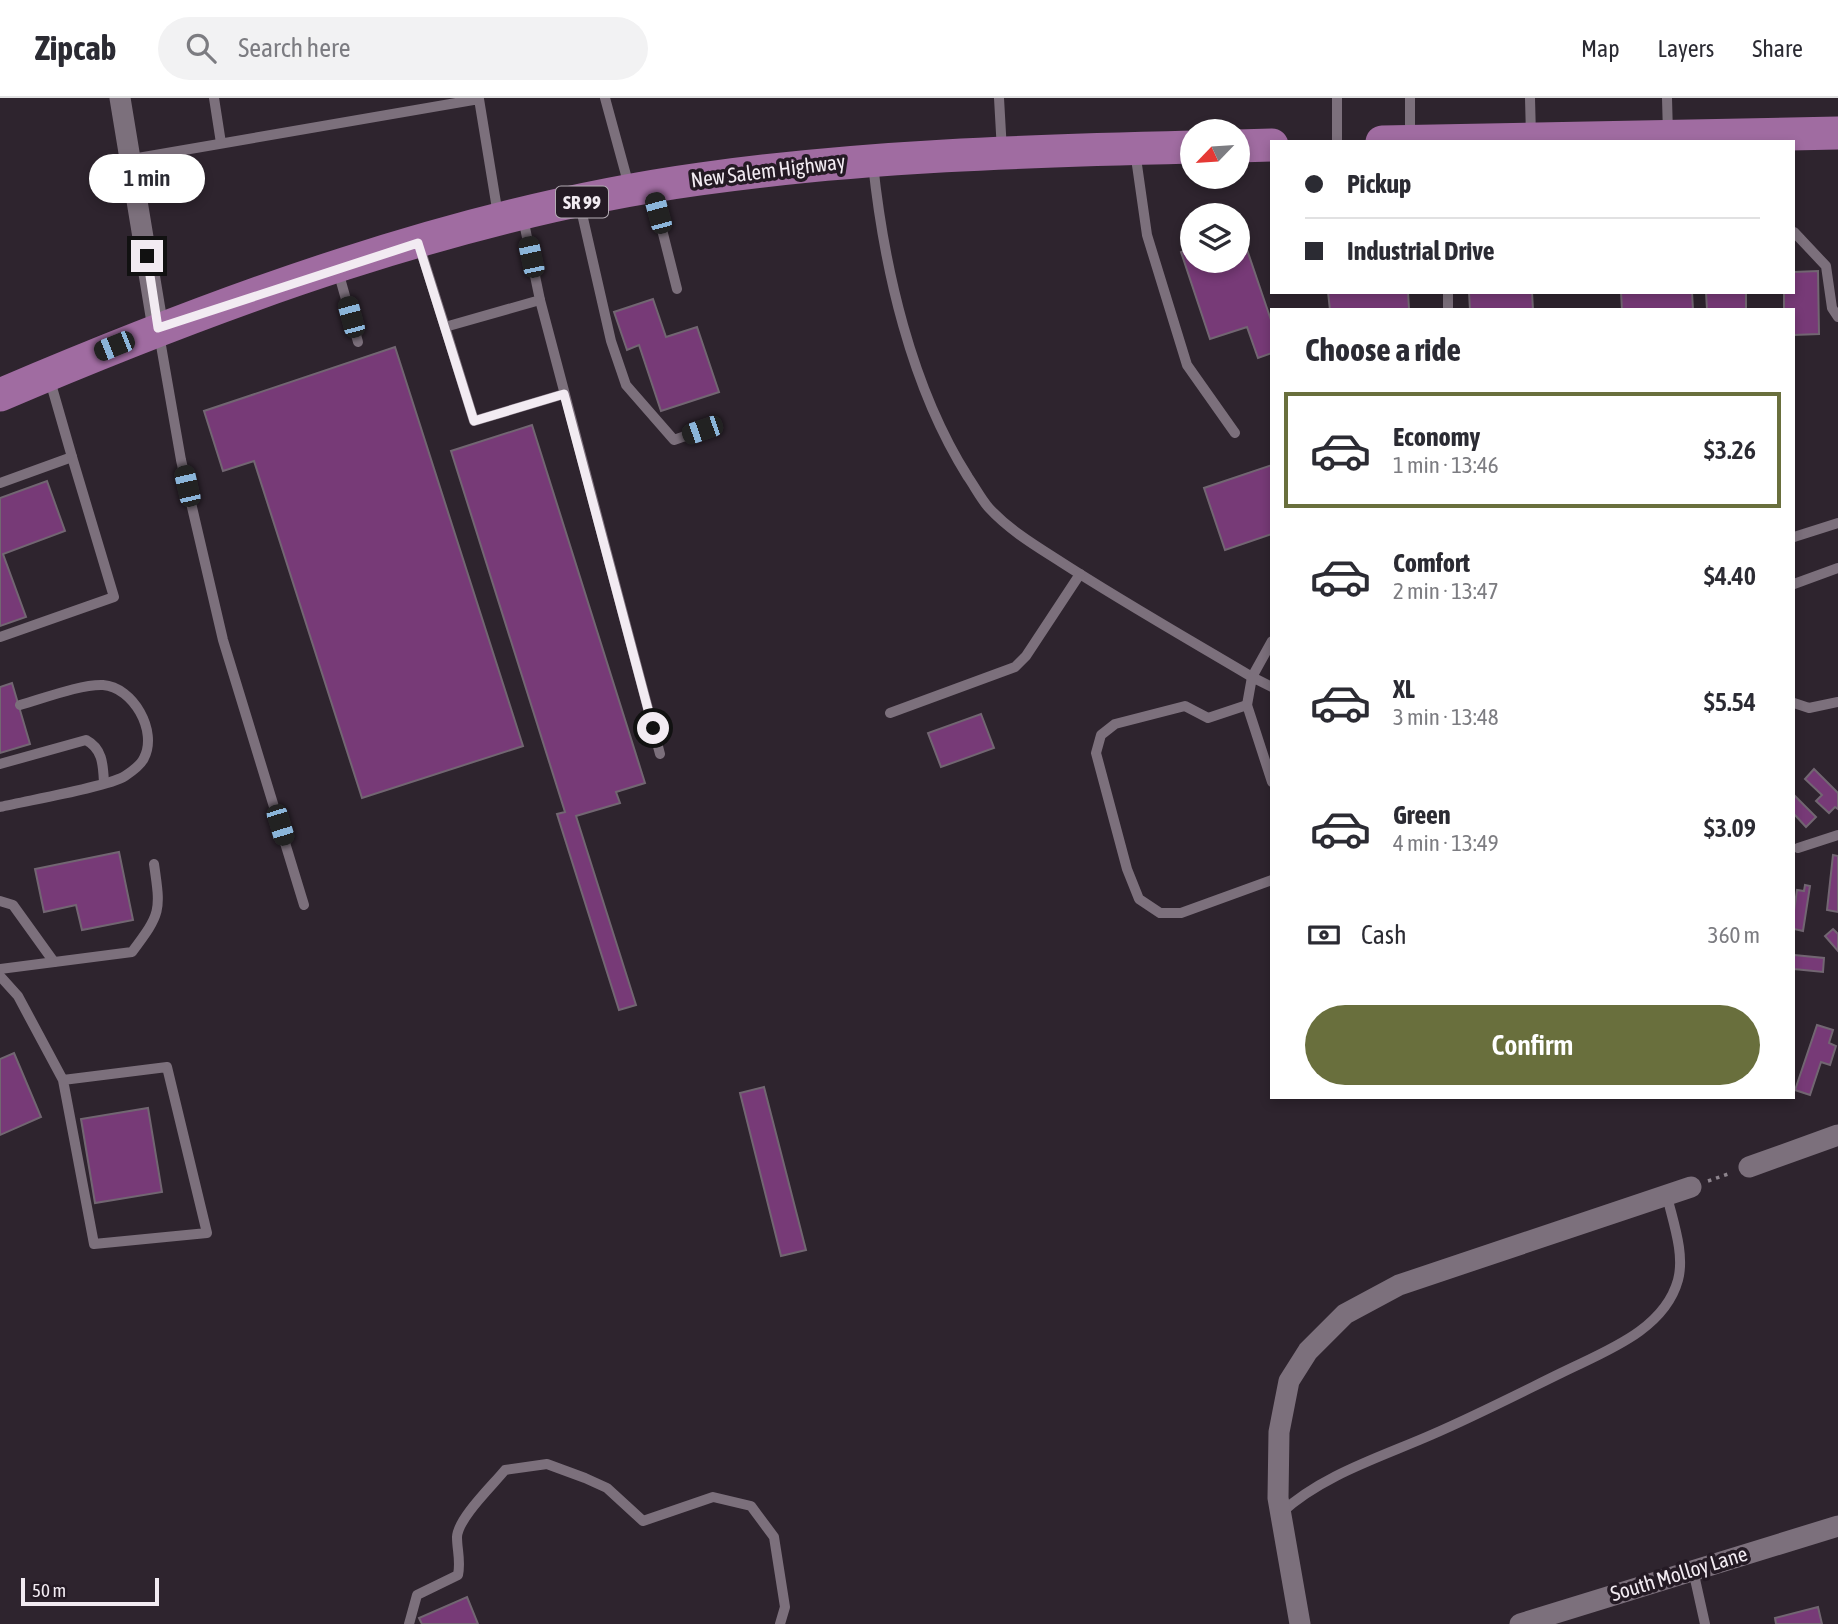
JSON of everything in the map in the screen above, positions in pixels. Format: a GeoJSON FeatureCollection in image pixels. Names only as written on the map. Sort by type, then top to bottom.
{"type":"FeatureCollection","features":[{"type":"Feature","properties":{"kind":"main road"},"geometry":{"type":"LineString","coordinates":[[1493,140],[1668,137],[1712,139],[1838,133]]}},
{"type":"Feature","properties":{"kind":"main road"},"geometry":{"type":"LineString","coordinates":[[1250,146],[1270,145]]}},
{"type":"Feature","properties":{"kind":"main road","name":"New Salem Highway"},"geometry":{"type":"LineString","coordinates":[[0,395],[158,328],[338,268],[511,217],[579,202],[697,179],[872,159],[1002,152],[1180,147]]}},
{"type":"Feature","properties":{"kind":"street"},"geometry":{"type":"LineString","coordinates":[[120,98],[158,328]]}},
{"type":"Feature","properties":{"kind":"street"},"geometry":{"type":"LineString","coordinates":[[1749,1167],[1838,1135]]}},
{"type":"Feature","properties":{"kind":"street"},"geometry":{"type":"LineString","coordinates":[[1300,1624],[1281,1514],[1279,1432],[1290,1381],[1308,1351],[1345,1314],[1399,1285],[1691,1187]]}},
{"type":"Feature","properties":{"kind":"street","name":"South Molloy Lane"},"geometry":{"type":"LineString","coordinates":[[1520,1624],[1838,1526]]}},
{"type":"Feature","properties":{"kind":"lane"},"geometry":{"type":"LineString","coordinates":[[214,98],[221,143]]}},
{"type":"Feature","properties":{"kind":"lane"},"geometry":{"type":"LineString","coordinates":[[132,159],[480,98],[511,217],[540,300],[660,754]]}},
{"type":"Feature","properties":{"kind":"lane"},"geometry":{"type":"LineString","coordinates":[[605,98],[677,289]]}},
{"type":"Feature","properties":{"kind":"lane"},"geometry":{"type":"LineString","coordinates":[[999,98],[1002,152]]}},
{"type":"Feature","properties":{"kind":"lane"},"geometry":{"type":"LineString","coordinates":[[1337,98],[1337,140]]}},
{"type":"Feature","properties":{"kind":"lane"},"geometry":{"type":"LineString","coordinates":[[1396,140],[1410,98]]}},
{"type":"Feature","properties":{"kind":"lane"},"geometry":{"type":"LineString","coordinates":[[1530,98],[1531,138]]}},
{"type":"Feature","properties":{"kind":"lane"},"geometry":{"type":"LineString","coordinates":[[1667,98],[1668,137]]}},
{"type":"Feature","properties":{"kind":"lane"},"geometry":{"type":"LineString","coordinates":[[1135,149],[1147,235],[1187,365],[1235,433]]}},
{"type":"Feature","properties":{"kind":"lane"},"geometry":{"type":"LineString","coordinates":[[872,159],[880,231],[915,360],[932,408],[958,460],[988,507],[1023,537],[1080,574],[1270,686]]}},
{"type":"Feature","properties":{"kind":"lane"},"geometry":{"type":"LineString","coordinates":[[579,202],[611,341],[626,385],[674,440],[702,430]]}},
{"type":"Feature","properties":{"kind":"lane"},"geometry":{"type":"LineString","coordinates":[[1795,233],[1826,266],[1832,308],[1838,317]]}},
{"type":"Feature","properties":{"kind":"lane"},"geometry":{"type":"LineString","coordinates":[[418,243],[474,421],[564,394]]}},
{"type":"Feature","properties":{"kind":"lane"},"geometry":{"type":"LineString","coordinates":[[338,268],[358,342]]}},
{"type":"Feature","properties":{"kind":"lane"},"geometry":{"type":"LineString","coordinates":[[445,327],[540,300]]}},
{"type":"Feature","properties":{"kind":"lane"},"geometry":{"type":"LineString","coordinates":[[158,328],[181,460],[223,640],[304,905]]}},
{"type":"Feature","properties":{"kind":"lane"},"geometry":{"type":"LineString","coordinates":[[0,637],[114,597],[48,374]]}},
{"type":"Feature","properties":{"kind":"lane"},"geometry":{"type":"LineString","coordinates":[[0,483],[72,457]]}},
{"type":"Feature","properties":{"kind":"lane"},"geometry":{"type":"LineString","coordinates":[[1795,537],[1838,523]]}},
{"type":"Feature","properties":{"kind":"lane"},"geometry":{"type":"LineString","coordinates":[[1795,584],[1838,568]]}},
{"type":"Feature","properties":{"kind":"lane"},"geometry":{"type":"LineString","coordinates":[[890,713],[1015,667],[1026,656],[1080,574]]}},
{"type":"Feature","properties":{"kind":"lane"},"geometry":{"type":"LineString","coordinates":[[1270,645],[1252,677],[1247,705],[1270,776]]}},
{"type":"Feature","properties":{"kind":"lane"},"geometry":{"type":"LineString","coordinates":[[0,807],[122,778],[143,761],[148,747],[145,728],[130,696],[115,687],[100,684],[20,705]]}},
{"type":"Feature","properties":{"kind":"lane"},"geometry":{"type":"LineString","coordinates":[[1795,703],[1809,708],[1838,702]]}},
{"type":"Feature","properties":{"kind":"lane"},"geometry":{"type":"LineString","coordinates":[[1247,705],[1208,718],[1185,706],[1115,724],[1101,736],[1096,752],[1128,869],[1139,899],[1160,913],[1181,913],[1270,881]]}},
{"type":"Feature","properties":{"kind":"lane"},"geometry":{"type":"LineString","coordinates":[[0,764],[86,740],[94,744],[103,766],[104,783]]}},
{"type":"Feature","properties":{"kind":"lane"},"geometry":{"type":"LineString","coordinates":[[1798,849],[1838,835]]}},
{"type":"Feature","properties":{"kind":"lane"},"geometry":{"type":"LineString","coordinates":[[0,969],[132,952],[153,923],[160,908],[154,864]]}},
{"type":"Feature","properties":{"kind":"lane"},"geometry":{"type":"LineString","coordinates":[[0,901],[13,905],[54,962]]}},
{"type":"Feature","properties":{"kind":"lane"},"geometry":{"type":"LineString","coordinates":[[0,976],[18,996],[63,1080],[94,1244],[207,1233],[167,1067],[63,1080]]}},
{"type":"Feature","properties":{"kind":"lane"},"geometry":{"type":"LineString","coordinates":[[1281,1514],[1303,1493],[1462,1422],[1615,1346],[1650,1324],[1669,1302],[1679,1279],[1679,1251],[1667,1196]]}},
{"type":"Feature","properties":{"kind":"lane"},"geometry":{"type":"LineString","coordinates":[[409,1624],[417,1595],[458,1575],[461,1555],[457,1537],[461,1523],[505,1470],[547,1464],[607,1489],[643,1521],[713,1497],[751,1506],[774,1537],[785,1607],[779,1624]]}},
{"type":"Feature","properties":{"kind":"lane"},"geometry":{"type":"LineString","coordinates":[[1693,1570],[1705,1624]]}},
{"type":"Feature","properties":{"kind":"path"},"geometry":{"type":"LineString","coordinates":[[1691,1187],[1749,1167]]}},
{"type":"Feature","properties":{"kind":"building"},"geometry":{"type":"Polygon","coordinates":[[[1250,258],[1270,317],[1270,354],[1258,358],[1247,327],[1210,339],[1188,273],[1250,273],[1250,258]]]}},
{"type":"Feature","properties":{"kind":"building"},"geometry":{"type":"Polygon","coordinates":[[[1818,271],[1819,334],[1795,335],[1795,308],[1784,308],[1784,294],[1795,294],[1795,272],[1818,271]]]}},
{"type":"Feature","properties":{"kind":"building"},"geometry":{"type":"Polygon","coordinates":[[[1328,294],[1408,294],[1409,308],[1330,308],[1328,294]]]}},
{"type":"Feature","properties":{"kind":"building"},"geometry":{"type":"Polygon","coordinates":[[[1469,294],[1532,294],[1533,308],[1470,308],[1469,294]]]}},
{"type":"Feature","properties":{"kind":"building"},"geometry":{"type":"Polygon","coordinates":[[[1621,294],[1692,294],[1693,308],[1622,308],[1621,294]]]}},
{"type":"Feature","properties":{"kind":"building"},"geometry":{"type":"Polygon","coordinates":[[[1706,294],[1746,294],[1746,308],[1707,308],[1706,294]]]}},
{"type":"Feature","properties":{"kind":"building"},"geometry":{"type":"Polygon","coordinates":[[[653,299],[666,337],[697,327],[719,392],[661,411],[639,345],[627,350],[614,312],[653,299]]]}},
{"type":"Feature","properties":{"kind":"building"},"geometry":{"type":"Polygon","coordinates":[[[395,347],[523,746],[362,798],[254,461],[223,471],[204,411],[395,347]]]}},
{"type":"Feature","properties":{"kind":"building"},"geometry":{"type":"Polygon","coordinates":[[[532,425],[645,783],[616,792],[620,803],[576,816],[636,1005],[619,1010],[557,814],[565,812],[451,451],[532,425]]]}},
{"type":"Feature","properties":{"kind":"building"},"geometry":{"type":"Polygon","coordinates":[[[1270,466],[1270,535],[1225,550],[1204,488],[1270,466]]]}},
{"type":"Feature","properties":{"kind":"building"},"geometry":{"type":"Polygon","coordinates":[[[47,481],[65,531],[3,554],[26,617],[0,626],[0,498],[47,481]]]}},
{"type":"Feature","properties":{"kind":"building"},"geometry":{"type":"Polygon","coordinates":[[[12,683],[30,744],[0,753],[0,687],[12,683]]]}},
{"type":"Feature","properties":{"kind":"building"},"geometry":{"type":"Polygon","coordinates":[[[981,714],[994,748],[941,767],[928,733],[981,714]]]}},
{"type":"Feature","properties":{"kind":"building"},"geometry":{"type":"Polygon","coordinates":[[[1814,769],[1838,793],[1838,809],[1835,807],[1829,813],[1816,801],[1822,795],[1805,779],[1814,769]]]}},
{"type":"Feature","properties":{"kind":"building"},"geometry":{"type":"Polygon","coordinates":[[[1795,796],[1816,817],[1806,827],[1795,815],[1795,796]]]}},
{"type":"Feature","properties":{"kind":"building"},"geometry":{"type":"Polygon","coordinates":[[[119,852],[133,920],[82,930],[76,905],[44,912],[35,869],[119,852]]]}},
{"type":"Feature","properties":{"kind":"building"},"geometry":{"type":"Polygon","coordinates":[[[1833,855],[1838,856],[1838,912],[1827,910],[1833,855]]]}},
{"type":"Feature","properties":{"kind":"building"},"geometry":{"type":"Polygon","coordinates":[[[1805,885],[1810,886],[1803,931],[1795,929],[1795,904],[1797,890],[1804,891],[1805,885]]]}},
{"type":"Feature","properties":{"kind":"building"},"geometry":{"type":"Polygon","coordinates":[[[1833,929],[1838,934],[1838,951],[1825,936],[1833,929]]]}},
{"type":"Feature","properties":{"kind":"building"},"geometry":{"type":"Polygon","coordinates":[[[1795,955],[1824,958],[1823,972],[1795,969],[1795,955]]]}},
{"type":"Feature","properties":{"kind":"building"},"geometry":{"type":"Polygon","coordinates":[[[1817,1025],[1833,1030],[1829,1043],[1836,1046],[1830,1065],[1821,1062],[1810,1095],[1795,1090],[1817,1025]]]}},
{"type":"Feature","properties":{"kind":"building"},"geometry":{"type":"Polygon","coordinates":[[[14,1053],[41,1117],[0,1135],[0,1059],[14,1053]]]}},
{"type":"Feature","properties":{"kind":"building"},"geometry":{"type":"Polygon","coordinates":[[[764,1087],[806,1250],[781,1256],[740,1093],[764,1087]]]}},
{"type":"Feature","properties":{"kind":"building"},"geometry":{"type":"Polygon","coordinates":[[[148,1108],[162,1192],[95,1203],[81,1119],[148,1108]]]}},
{"type":"Feature","properties":{"kind":"building"},"geometry":{"type":"Polygon","coordinates":[[[467,1597],[478,1624],[422,1624],[419,1618],[467,1597]]]}},
{"type":"Feature","properties":{"kind":"building"},"geometry":{"type":"Polygon","coordinates":[[[1818,1607],[1822,1624],[1776,1624],[1775,1618],[1818,1607]]]}},
{"type":"Feature","properties":{"kind":"route"},"geometry":{"type":"LineString","coordinates":[[147,256],[158,328],[418,243],[474,421],[564,394],[653,728]]}}]}
